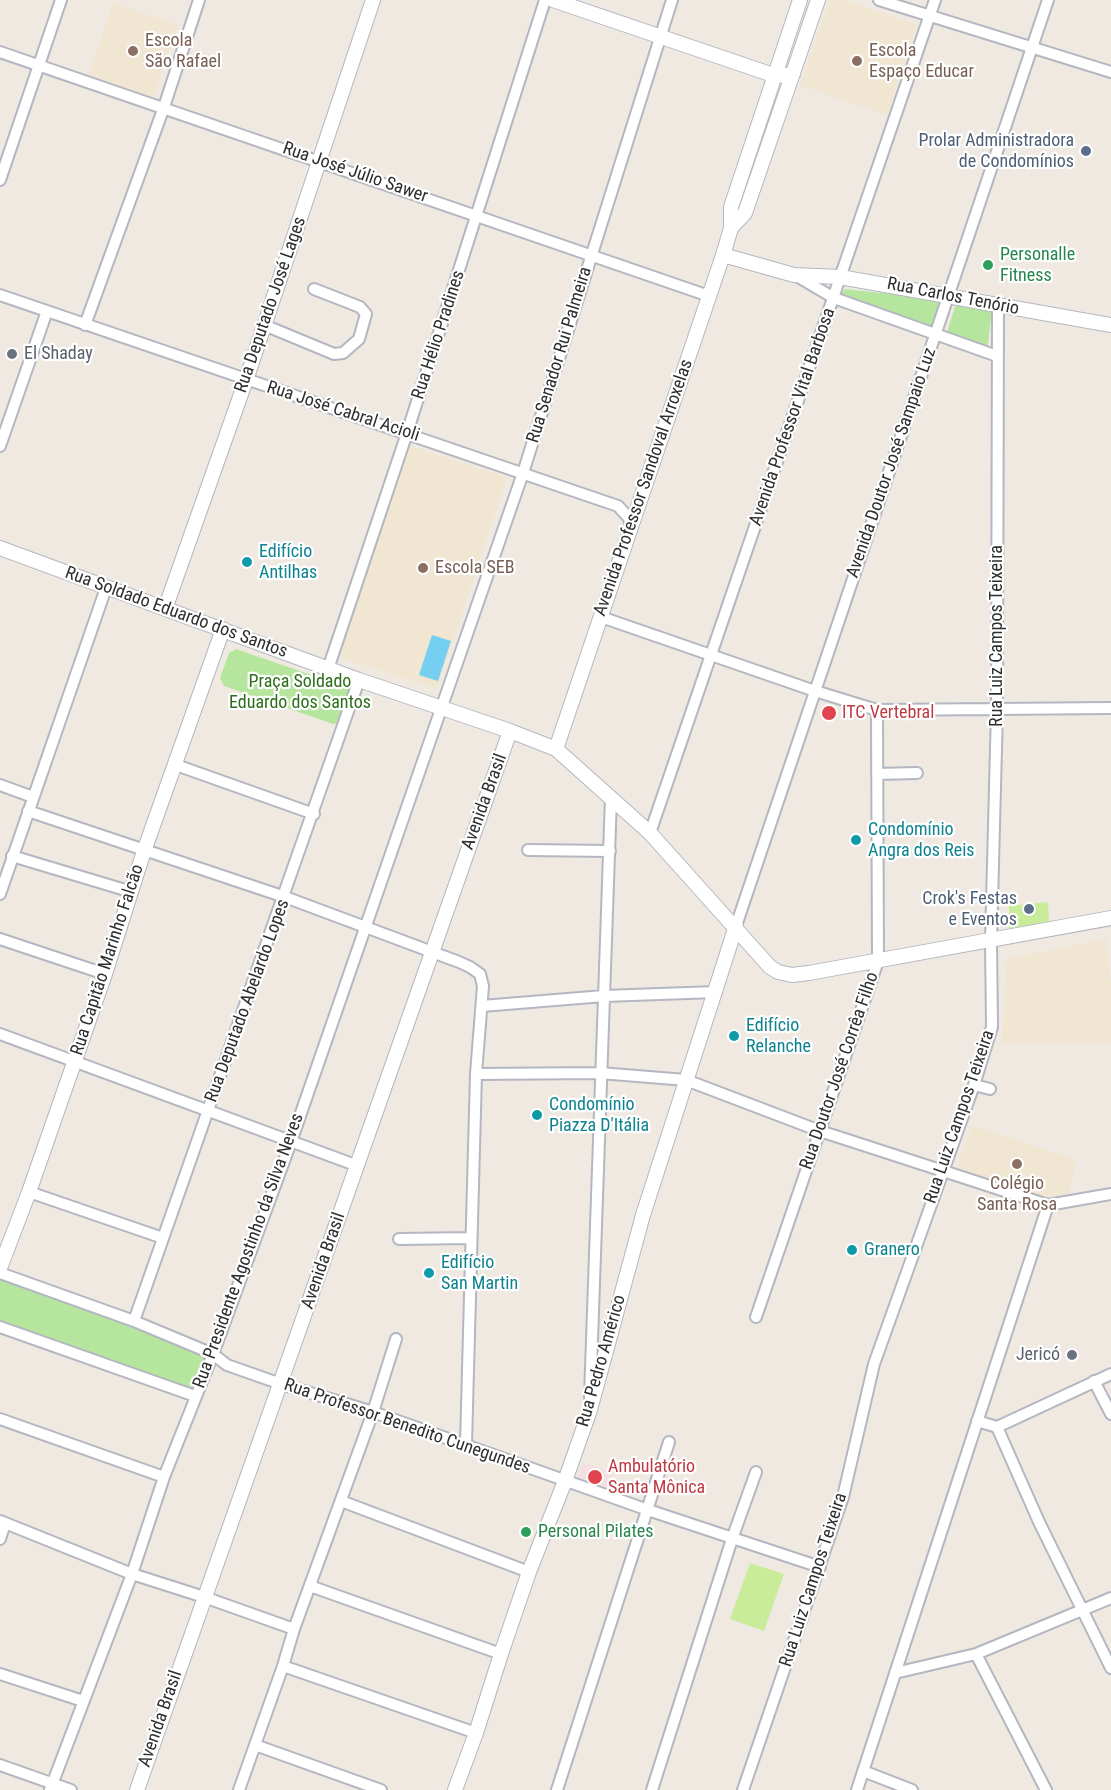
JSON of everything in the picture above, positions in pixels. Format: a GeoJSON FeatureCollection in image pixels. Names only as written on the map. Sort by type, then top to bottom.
{"type":"FeatureCollection","features":[{"type":"Feature","properties":{"kind":"street"},"geometry":{"type":"LineString","coordinates":[[0,180],[61,0]]}},
{"type":"Feature","properties":{"kind":"street"},"geometry":{"type":"LineString","coordinates":[[85,325],[164,107],[199,0]]}},
{"type":"Feature","properties":{"kind":"street","name":"Rua Deputado José Lages"},"geometry":{"type":"LineString","coordinates":[[165,609],[246,380],[373,0]]}},
{"type":"Feature","properties":{"kind":"street","name":"Rua Hélio Pradines"},"geometry":{"type":"LineString","coordinates":[[328,669],[407,433],[545,0]]}},
{"type":"Feature","properties":{"kind":"street"},"geometry":{"type":"LineString","coordinates":[[553,0],[776,76],[793,74]]}},
{"type":"Feature","properties":{"kind":"street","name":"Rua Senador Rui Palmeira"},"geometry":{"type":"LineString","coordinates":[[441,709],[523,473],[672,0]]}},
{"type":"Feature","properties":{"kind":"street","name":"Avenida Professor Sandoval Arroxelas"},"geometry":{"type":"LineString","coordinates":[[556,749],[723,255],[731,228],[731,207],[800,0]]}},
{"type":"Feature","properties":{"kind":"street","name":"Avenida Professor Sandoval Arroxelas"},"geometry":{"type":"LineString","coordinates":[[731,228],[745,213],[818,0]]}},
{"type":"Feature","properties":{"kind":"street"},"geometry":{"type":"LineString","coordinates":[[879,0],[1111,72]]}},
{"type":"Feature","properties":{"kind":"street","name":"Avenida Professor Vital Barbosa"},"geometry":{"type":"LineString","coordinates":[[651,833],[935,0]]}},
{"type":"Feature","properties":{"kind":"street","name":"Avenida Doutor José Sampaio Luz"},"geometry":{"type":"LineString","coordinates":[[736,926],[1048,0]]}},
{"type":"Feature","properties":{"kind":"street","name":"Rua José Júlio Sawer"},"geometry":{"type":"LineString","coordinates":[[0,52],[709,296]]}},
{"type":"Feature","properties":{"kind":"street","name":"Rua Carlos Tenório"},"geometry":{"type":"LineString","coordinates":[[723,255],[794,275],[840,277],[1111,325]]}},
{"type":"Feature","properties":{"kind":"street","name":"Rua Carlos Tenório"},"geometry":{"type":"LineString","coordinates":[[794,275],[834,298],[997,356]]}},
{"type":"Feature","properties":{"kind":"street"},"geometry":{"type":"LineString","coordinates":[[264,325],[334,354],[344,353],[359,339],[366,314],[360,307],[314,289]]}},
{"type":"Feature","properties":{"kind":"street","name":"Rua José Cabral Acioli"},"geometry":{"type":"LineString","coordinates":[[0,295],[618,506]]}},
{"type":"Feature","properties":{"kind":"street","name":"Rua Luiz Campos Teixeira"},"geometry":{"type":"LineString","coordinates":[[743,1790],[843,1497],[874,1364],[974,1085],[992,1027],[991,941],[997,710],[998,306]]}},
{"type":"Feature","properties":{"kind":"street"},"geometry":{"type":"LineString","coordinates":[[0,446],[47,311]]}},
{"type":"Feature","properties":{"kind":"street"},"geometry":{"type":"LineString","coordinates":[[618,506],[633,503],[642,493]]}},
{"type":"Feature","properties":{"kind":"street"},"geometry":{"type":"LineString","coordinates":[[618,506],[629,518],[630,528]]}},
{"type":"Feature","properties":{"kind":"street","name":"Rua Soldado Eduardo dos Santos"},"geometry":{"type":"LineString","coordinates":[[0,548],[328,669],[556,749],[651,833],[736,926],[770,967],[778,972],[792,975],[809,973],[1111,918]]}},
{"type":"Feature","properties":{"kind":"street"},"geometry":{"type":"LineString","coordinates":[[172,587],[173,599],[181,610],[223,629]]}},
{"type":"Feature","properties":{"kind":"street"},"geometry":{"type":"LineString","coordinates":[[0,894],[106,588]]}},
{"type":"Feature","properties":{"kind":"street"},"geometry":{"type":"LineString","coordinates":[[601,616],[815,691],[877,710],[1111,708]]}},
{"type":"Feature","properties":{"kind":"street"},"geometry":{"type":"LineString","coordinates":[[205,623],[214,641],[215,651]]}},
{"type":"Feature","properties":{"kind":"street","name":"Rua Capitão Marinho Falcão"},"geometry":{"type":"LineString","coordinates":[[0,1268],[75,1061],[144,851],[223,629]]}},
{"type":"Feature","properties":{"kind":"street","name":"Rua Deputado Abelardo Lopes"},"geometry":{"type":"LineString","coordinates":[[134,1321],[285,897],[359,680]]}},
{"type":"Feature","properties":{"kind":"street","name":"Rua Presidente Agostinho da Silva Neves"},"geometry":{"type":"LineString","coordinates":[[51,1787],[132,1574],[164,1477],[213,1354],[291,1142],[441,709]]}},
{"type":"Feature","properties":{"kind":"street","name":"Rua Doutor José Corrêa Filho"},"geometry":{"type":"LineString","coordinates":[[756,1317],[878,961],[877,710]]}},
{"type":"Feature","properties":{"kind":"street","name":"Avenida Brasil"},"geometry":{"type":"LineString","coordinates":[[136,1790],[510,731]]}},
{"type":"Feature","properties":{"kind":"street"},"geometry":{"type":"LineString","coordinates":[[176,765],[314,814]]}},
{"type":"Feature","properties":{"kind":"street"},"geometry":{"type":"LineString","coordinates":[[878,774],[917,773]]}},
{"type":"Feature","properties":{"kind":"street"},"geometry":{"type":"LineString","coordinates":[[0,785],[33,797]]}},
{"type":"Feature","properties":{"kind":"street"},"geometry":{"type":"LineString","coordinates":[[590,1410],[611,797]]}},
{"type":"Feature","properties":{"kind":"street"},"geometry":{"type":"LineString","coordinates":[[28,811],[285,897],[432,951],[471,967],[480,974],[483,986],[476,1074],[466,1444]]}},
{"type":"Feature","properties":{"kind":"street"},"geometry":{"type":"LineString","coordinates":[[528,850],[610,851]]}},
{"type":"Feature","properties":{"kind":"street"},"geometry":{"type":"LineString","coordinates":[[12,856],[132,892]]}},
{"type":"Feature","properties":{"kind":"street","name":"Rua Pedro Américo"},"geometry":{"type":"LineString","coordinates":[[454,1790],[476,1733],[529,1572],[590,1410],[643,1215],[736,926]]}},
{"type":"Feature","properties":{"kind":"street"},"geometry":{"type":"LineString","coordinates":[[0,939],[105,974]]}},
{"type":"Feature","properties":{"kind":"street"},"geometry":{"type":"LineString","coordinates":[[482,1006],[604,996],[716,992]]}},
{"type":"Feature","properties":{"kind":"street"},"geometry":{"type":"LineString","coordinates":[[0,1034],[358,1166]]}},
{"type":"Feature","properties":{"kind":"street"},"geometry":{"type":"LineString","coordinates":[[476,1074],[600,1073],[686,1080],[820,1131],[1048,1205],[1111,1194]]}},
{"type":"Feature","properties":{"kind":"street"},"geometry":{"type":"LineString","coordinates":[[974,1085],[990,1089]]}},
{"type":"Feature","properties":{"kind":"street"},"geometry":{"type":"LineString","coordinates":[[29,1192],[164,1238]]}},
{"type":"Feature","properties":{"kind":"street"},"geometry":{"type":"LineString","coordinates":[[857,1790],[1048,1205]]}},
{"type":"Feature","properties":{"kind":"street"},"geometry":{"type":"LineString","coordinates":[[399,1239],[470,1238]]}},
{"type":"Feature","properties":{"kind":"street","name":"Rua Professor Benedito Cunegundes"},"geometry":{"type":"LineString","coordinates":[[0,1273],[134,1321],[213,1354],[227,1365],[373,1412],[648,1510],[820,1567]]}},
{"type":"Feature","properties":{"kind":"street"},"geometry":{"type":"LineString","coordinates":[[0,1328],[195,1396]]}},
{"type":"Feature","properties":{"kind":"street"},"geometry":{"type":"LineString","coordinates":[[239,1790],[294,1629],[373,1412],[396,1339]]}},
{"type":"Feature","properties":{"kind":"street"},"geometry":{"type":"LineString","coordinates":[[977,1421],[997,1427],[1111,1374]]}},
{"type":"Feature","properties":{"kind":"street"},"geometry":{"type":"LineString","coordinates":[[1094,1381],[1111,1414]]}},
{"type":"Feature","properties":{"kind":"street"},"geometry":{"type":"LineString","coordinates":[[0,1419],[164,1477]]}},
{"type":"Feature","properties":{"kind":"street"},"geometry":{"type":"LineString","coordinates":[[997,1427],[1039,1522],[1111,1668]]}},
{"type":"Feature","properties":{"kind":"street"},"geometry":{"type":"LineString","coordinates":[[557,1790],[669,1442]]}},
{"type":"Feature","properties":{"kind":"street"},"geometry":{"type":"LineString","coordinates":[[652,1790],[732,1539],[756,1472]]}},
{"type":"Feature","properties":{"kind":"street"},"geometry":{"type":"LineString","coordinates":[[341,1502],[529,1572]]}},
{"type":"Feature","properties":{"kind":"street"},"geometry":{"type":"LineString","coordinates":[[0,1539],[3,1522],[132,1574],[294,1629]]}},
{"type":"Feature","properties":{"kind":"street"},"geometry":{"type":"LineString","coordinates":[[310,1586],[501,1654]]}},
{"type":"Feature","properties":{"kind":"street"},"geometry":{"type":"LineString","coordinates":[[895,1673],[976,1654],[1111,1598]]}},
{"type":"Feature","properties":{"kind":"street"},"geometry":{"type":"LineString","coordinates":[[976,1654],[1046,1790]]}},
{"type":"Feature","properties":{"kind":"street"},"geometry":{"type":"LineString","coordinates":[[283,1666],[476,1733]]}},
{"type":"Feature","properties":{"kind":"street"},"geometry":{"type":"LineString","coordinates":[[0,1674],[83,1701]]}},
{"type":"Feature","properties":{"kind":"street"},"geometry":{"type":"LineString","coordinates":[[255,1745],[381,1790]]}},
{"type":"Feature","properties":{"kind":"street"},"geometry":{"type":"LineString","coordinates":[[0,1765],[51,1787],[71,1790]]}},
{"type":"Feature","properties":{"kind":"street"},"geometry":{"type":"LineString","coordinates":[[863,1771],[912,1790]]}},
{"type":"Feature","properties":{"kind":"shaded area","name":"Escola Espaço Educar"},"geometry":{"type":"Polygon","coordinates":[[[830,0],[844,0],[917,25],[887,115],[800,85],[830,0]]]}},
{"type":"Feature","properties":{"kind":"shaded area","name":"Escola São Rafael"},"geometry":{"type":"Polygon","coordinates":[[[113,3],[178,25],[153,100],[88,77],[113,3]]]}},
{"type":"Feature","properties":{"kind":"shaded area","name":"Escola SEB"},"geometry":{"type":"Polygon","coordinates":[[[410,446],[507,478],[437,689],[339,657],[410,446]]]}},
{"type":"Feature","properties":{"kind":"shaded area"},"geometry":{"type":"Polygon","coordinates":[[[1106,939],[1111,984],[1111,1043],[1002,1043],[1007,959],[1106,939]]]}},
{"type":"Feature","properties":{"kind":"shaded area","name":"Colégio Santa Rosa"},"geometry":{"type":"Polygon","coordinates":[[[972,1125],[1076,1160],[1068,1196],[1057,1198],[1039,1195],[957,1168],[972,1125]]]}},
{"type":"Feature","properties":{"kind":"shaded area","name":"Ambulatório Santa Mônica"},"geometry":{"type":"Polygon","coordinates":[[[583,1463],[613,1473],[606,1491],[577,1481],[583,1463]]]}},
{"type":"Feature","properties":{"kind":"green space"},"geometry":{"type":"Polygon","coordinates":[[[845,289],[936,299],[939,304],[938,317],[928,329],[841,295],[845,289]]]}},
{"type":"Feature","properties":{"kind":"green space"},"geometry":{"type":"Polygon","coordinates":[[[956,304],[992,311],[987,350],[946,335],[956,304]]]}},
{"type":"Feature","properties":{"kind":"green space","name":"Praça Soldado Eduardo dos Santos"},"geometry":{"type":"Polygon","coordinates":[[[236,649],[349,688],[350,697],[341,722],[333,724],[224,686],[220,678],[229,653],[236,649]]]}},
{"type":"Feature","properties":{"kind":"green space"},"geometry":{"type":"Polygon","coordinates":[[[1048,902],[1049,925],[1009,931],[1009,906],[1048,902]]]}},
{"type":"Feature","properties":{"kind":"green space"},"geometry":{"type":"Polygon","coordinates":[[[0,1273],[213,1354],[195,1396],[0,1327],[0,1273]]]}},
{"type":"Feature","properties":{"kind":"green space"},"geometry":{"type":"Polygon","coordinates":[[[750,1563],[784,1574],[764,1631],[730,1619],[750,1563]]]}},
{"type":"Feature","properties":{"kind":"water"},"geometry":{"type":"Polygon","coordinates":[[[432,635],[451,641],[438,681],[419,675],[432,635]]]}},
{"type":"Feature","properties":{"kind":"place","name":"Escola São Rafael"},"geometry":{"type":"Point","coordinates":[133,51]}},
{"type":"Feature","properties":{"kind":"place","name":"Escola Espaço Educar"},"geometry":{"type":"Point","coordinates":[857,61]}},
{"type":"Feature","properties":{"kind":"place","name":"Prolar Administradora de Condomínios"},"geometry":{"type":"Point","coordinates":[1086,151]}},
{"type":"Feature","properties":{"kind":"place","name":"Personalle Fitness"},"geometry":{"type":"Point","coordinates":[988,265]}},
{"type":"Feature","properties":{"kind":"place","name":"El Shaday"},"geometry":{"type":"Point","coordinates":[12,354]}},
{"type":"Feature","properties":{"kind":"place","name":"Edifício Antilhas"},"geometry":{"type":"Point","coordinates":[247,562]}},
{"type":"Feature","properties":{"kind":"place","name":"Escola SEB"},"geometry":{"type":"Point","coordinates":[423,568]}},
{"type":"Feature","properties":{"kind":"place","name":"ITC Vertebral"},"geometry":{"type":"Point","coordinates":[829,713]}},
{"type":"Feature","properties":{"kind":"place","name":"Condomínio Angra dos Reis"},"geometry":{"type":"Point","coordinates":[856,840]}},
{"type":"Feature","properties":{"kind":"place","name":"Crok's Festas e Eventos"},"geometry":{"type":"Point","coordinates":[1029,909]}},
{"type":"Feature","properties":{"kind":"place","name":"Edifício Relanche"},"geometry":{"type":"Point","coordinates":[734,1036]}},
{"type":"Feature","properties":{"kind":"place","name":"Condomínio Piazza D'Itália"},"geometry":{"type":"Point","coordinates":[537,1115]}},
{"type":"Feature","properties":{"kind":"place","name":"Colégio Santa Rosa"},"geometry":{"type":"Point","coordinates":[1017,1164]}},
{"type":"Feature","properties":{"kind":"place","name":"Granero"},"geometry":{"type":"Point","coordinates":[852,1250]}},
{"type":"Feature","properties":{"kind":"place","name":"Edifício San Martin"},"geometry":{"type":"Point","coordinates":[429,1273]}},
{"type":"Feature","properties":{"kind":"place","name":"Jericó"},"geometry":{"type":"Point","coordinates":[1072,1355]}},
{"type":"Feature","properties":{"kind":"place","name":"Ambulatório Santa Mônica"},"geometry":{"type":"Point","coordinates":[595,1477]}},
{"type":"Feature","properties":{"kind":"place","name":"Personal Pilates"},"geometry":{"type":"Point","coordinates":[526,1532]}}]}
